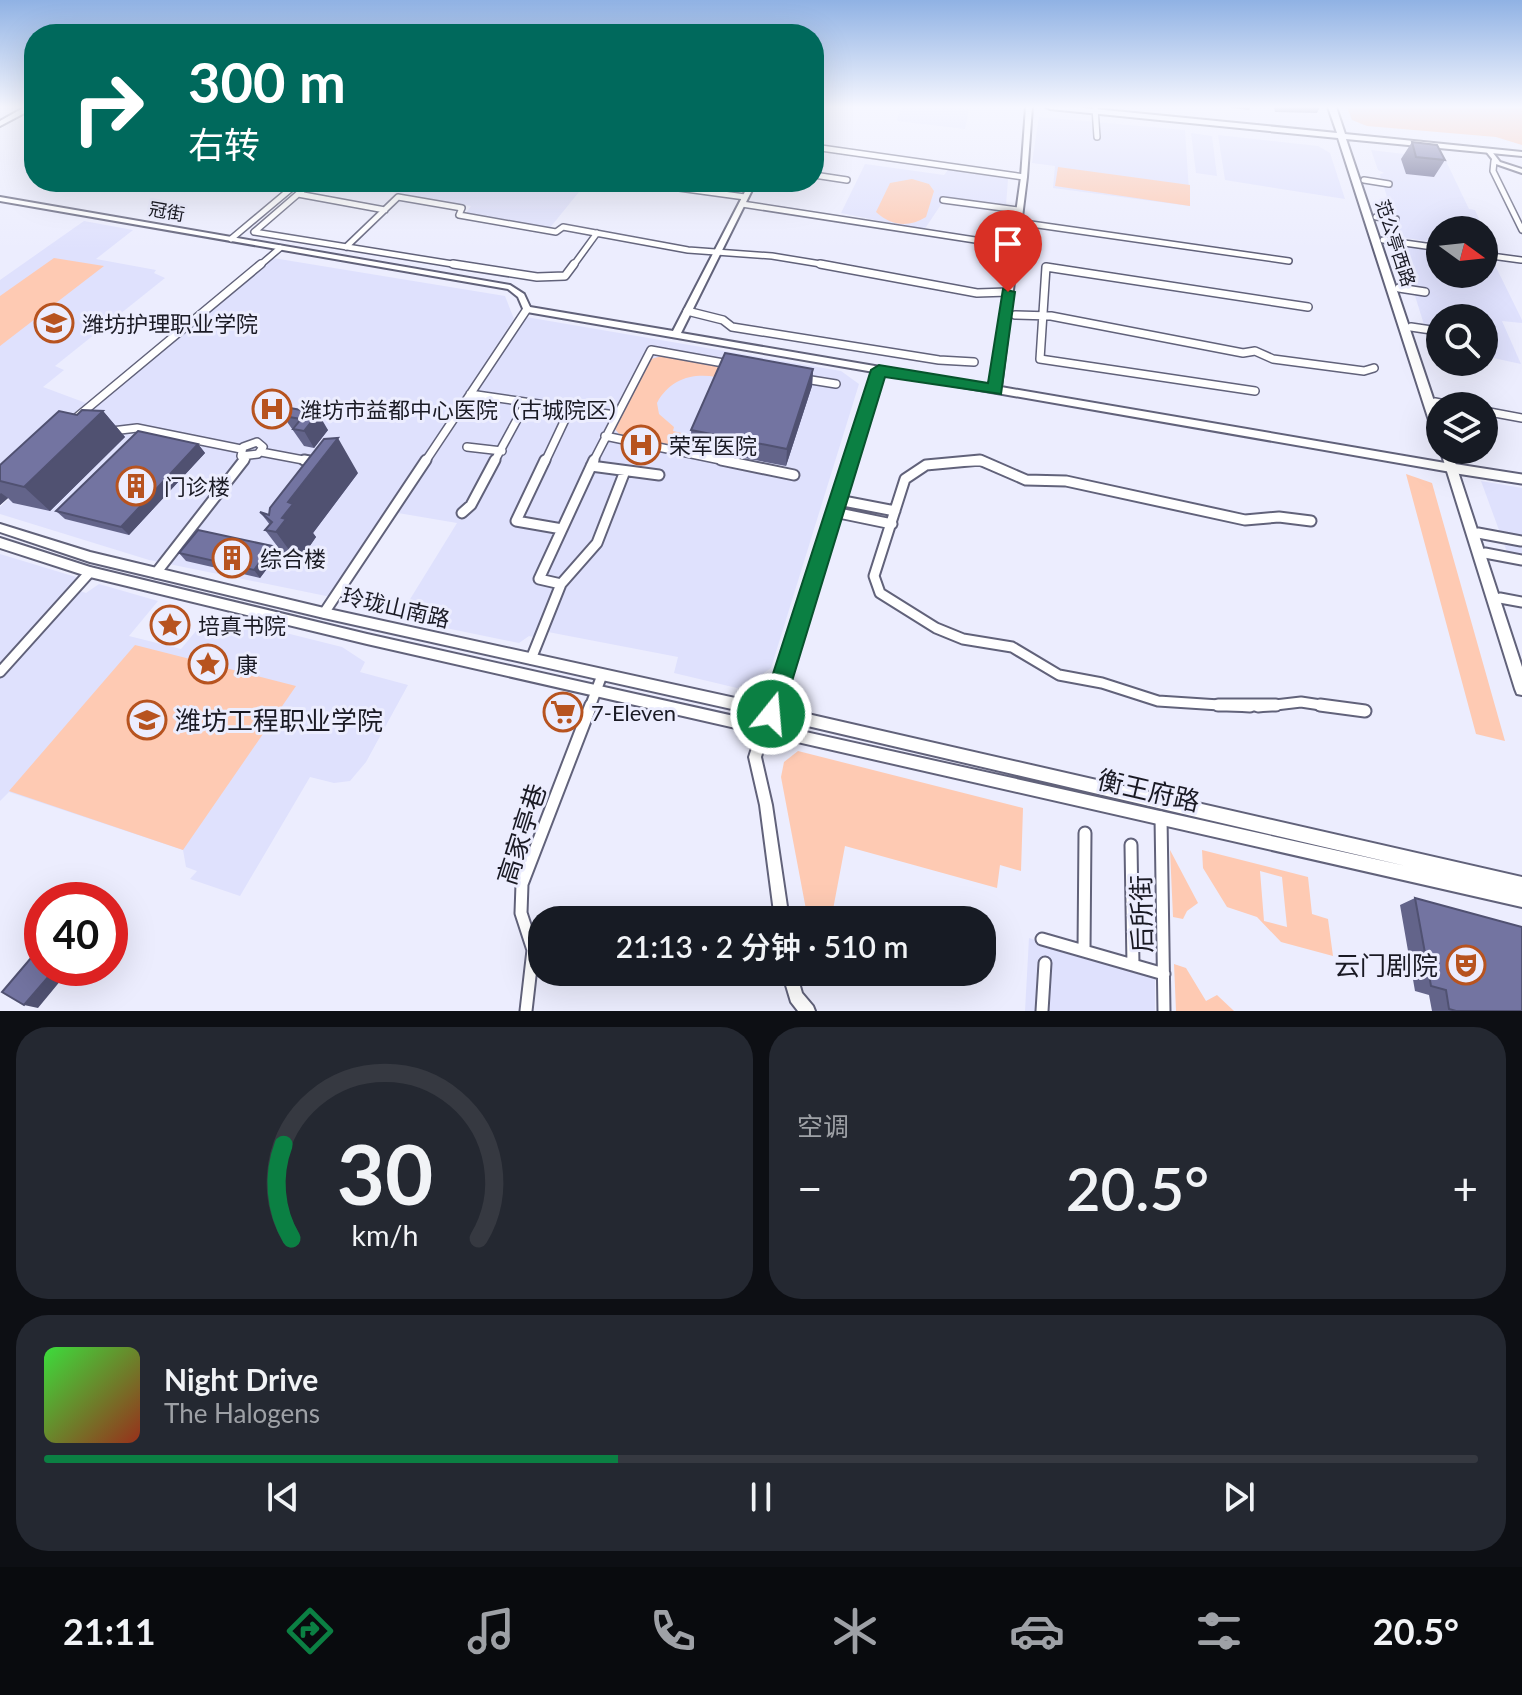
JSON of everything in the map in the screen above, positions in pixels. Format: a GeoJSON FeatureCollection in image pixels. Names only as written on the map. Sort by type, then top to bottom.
{"type":"FeatureCollection","features":[{"type":"Feature","properties":{"kind":"main road","name":"范公亭西路"},"geometry":{"type":"LineString","coordinates":[[1351,154],[1426,392]]}},
{"type":"Feature","properties":{"kind":"main road","name":"范公亭西路"},"geometry":{"type":"LineString","coordinates":[[1353,154],[1432,392]]}},
{"type":"Feature","properties":{"kind":"main road"},"geometry":{"type":"LineString","coordinates":[[1453,464],[1522,689]]}},
{"type":"Feature","properties":{"kind":"main road"},"geometry":{"type":"LineString","coordinates":[[1454,468],[1521,659]]}},
{"type":"Feature","properties":{"kind":"main road","name":"玲珑山南路"},"geometry":{"type":"LineString","coordinates":[[0,528],[90,557],[602,675],[769,721]]}},
{"type":"Feature","properties":{"kind":"main road","name":"玲珑山南路"},"geometry":{"type":"LineString","coordinates":[[0,543],[90,572],[596,690],[769,721]]}},
{"type":"Feature","properties":{"kind":"main road","name":"衡王府路"},"geometry":{"type":"LineString","coordinates":[[769,721],[1161,817],[1522,899]]}},
{"type":"Feature","properties":{"kind":"main road","name":"衡王府路"},"geometry":{"type":"LineString","coordinates":[[769,721],[1522,885]]}},
{"type":"Feature","properties":{"kind":"street"},"geometry":{"type":"LineString","coordinates":[[864,154],[1024,177]]}},
{"type":"Feature","properties":{"kind":"street"},"geometry":{"type":"LineString","coordinates":[[996,390],[1026,154]]}},
{"type":"Feature","properties":{"kind":"street"},"geometry":{"type":"LineString","coordinates":[[1490,154],[1494,161],[1493,171],[1522,230]]}},
{"type":"Feature","properties":{"kind":"street"},"geometry":{"type":"LineString","coordinates":[[1494,161],[1522,171]]}},
{"type":"Feature","properties":{"kind":"street"},"geometry":{"type":"LineString","coordinates":[[824,177],[847,180]]}},
{"type":"Feature","properties":{"kind":"street"},"geometry":{"type":"LineString","coordinates":[[1364,180],[1389,184]]}},
{"type":"Feature","properties":{"kind":"street"},"geometry":{"type":"LineString","coordinates":[[231,239],[287,192]]}},
{"type":"Feature","properties":{"kind":"street"},"geometry":{"type":"LineString","coordinates":[[300,192],[254,232],[492,272],[565,276],[597,233]]}},
{"type":"Feature","properties":{"kind":"street"},"geometry":{"type":"LineString","coordinates":[[696,192],[1014,246]]}},
{"type":"Feature","properties":{"kind":"street"},"geometry":{"type":"LineString","coordinates":[[676,334],[748,192]]}},
{"type":"Feature","properties":{"kind":"street"},"geometry":{"type":"LineString","coordinates":[[298,194],[385,210]]}},
{"type":"Feature","properties":{"kind":"street"},"geometry":{"type":"LineString","coordinates":[[346,247],[398,197],[462,208],[459,215],[556,232],[563,227],[688,250],[719,250],[842,267],[977,293],[1008,292]]}},
{"type":"Feature","properties":{"kind":"street","name":"冠街"},"geometry":{"type":"LineString","coordinates":[[0,199],[510,287],[516,290],[527,309]]}},
{"type":"Feature","properties":{"kind":"street"},"geometry":{"type":"LineString","coordinates":[[943,200],[1018,210]]}},
{"type":"Feature","properties":{"kind":"street"},"geometry":{"type":"LineString","coordinates":[[1376,217],[1396,219]]}},
{"type":"Feature","properties":{"kind":"street"},"geometry":{"type":"LineString","coordinates":[[1017,222],[1289,261]]}},
{"type":"Feature","properties":{"kind":"street"},"geometry":{"type":"LineString","coordinates":[[1384,242],[1426,246]]}},
{"type":"Feature","properties":{"kind":"street"},"geometry":{"type":"LineString","coordinates":[[1384,242],[1424,250]]}},
{"type":"Feature","properties":{"kind":"street"},"geometry":{"type":"LineString","coordinates":[[85,426],[71,423],[280,248]]}},
{"type":"Feature","properties":{"kind":"street"},"geometry":{"type":"LineString","coordinates":[[1498,257],[1521,260]]}},
{"type":"Feature","properties":{"kind":"street"},"geometry":{"type":"LineString","coordinates":[[1255,391],[1210,387],[1040,359],[1046,267],[1308,307]]}},
{"type":"Feature","properties":{"kind":"street"},"geometry":{"type":"LineString","coordinates":[[1399,288],[1425,292]]}},
{"type":"Feature","properties":{"kind":"street"},"geometry":{"type":"LineString","coordinates":[[324,613],[527,309],[1522,479]]}},
{"type":"Feature","properties":{"kind":"street"},"geometry":{"type":"LineString","coordinates":[[687,311],[723,320],[732,327],[939,360],[974,362]]}},
{"type":"Feature","properties":{"kind":"street"},"geometry":{"type":"LineString","coordinates":[[1015,315],[1051,316],[1232,351],[1255,351],[1273,359],[1364,371],[1374,368]]}},
{"type":"Feature","properties":{"kind":"street"},"geometry":{"type":"LineString","coordinates":[[1411,327],[1426,329]]}},
{"type":"Feature","properties":{"kind":"street"},"geometry":{"type":"LineString","coordinates":[[561,584],[539,579],[615,415],[651,350],[744,367]]}},
{"type":"Feature","properties":{"kind":"street"},"geometry":{"type":"LineString","coordinates":[[780,906],[766,805],[755,757],[879,370]]}},
{"type":"Feature","properties":{"kind":"street"},"geometry":{"type":"LineString","coordinates":[[790,376],[836,384]]}},
{"type":"Feature","properties":{"kind":"street"},"geometry":{"type":"LineString","coordinates":[[470,394],[615,415]]}},
{"type":"Feature","properties":{"kind":"street"},"geometry":{"type":"LineString","coordinates":[[462,513],[471,505],[526,403]]}},
{"type":"Feature","properties":{"kind":"street"},"geometry":{"type":"LineString","coordinates":[[562,529],[516,521],[570,409]]}},
{"type":"Feature","properties":{"kind":"street"},"geometry":{"type":"LineString","coordinates":[[1498,414],[1522,418]]}},
{"type":"Feature","properties":{"kind":"street"},"geometry":{"type":"LineString","coordinates":[[105,430],[137,428],[241,449],[257,442],[263,445],[261,452]]}},
{"type":"Feature","properties":{"kind":"street"},"geometry":{"type":"LineString","coordinates":[[605,436],[794,475]]}},
{"type":"Feature","properties":{"kind":"street"},"geometry":{"type":"LineString","coordinates":[[467,447],[502,451]]}},
{"type":"Feature","properties":{"kind":"street"},"geometry":{"type":"LineString","coordinates":[[241,449],[240,455],[246,458]]}},
{"type":"Feature","properties":{"kind":"street"},"geometry":{"type":"LineString","coordinates":[[156,573],[246,458],[261,452],[326,464]]}},
{"type":"Feature","properties":{"kind":"street"},"geometry":{"type":"LineString","coordinates":[[1311,521],[1279,517],[1245,520],[1066,481],[1026,480],[980,460],[926,465],[905,479],[874,576],[880,593],[936,628],[963,639],[1012,647],[1059,675],[1102,683],[1158,701],[1255,707],[1301,702],[1365,711]]}},
{"type":"Feature","properties":{"kind":"street"},"geometry":{"type":"LineString","coordinates":[[591,466],[659,475]]}},
{"type":"Feature","properties":{"kind":"street"},"geometry":{"type":"LineString","coordinates":[[531,659],[561,584],[597,543],[625,471]]}},
{"type":"Feature","properties":{"kind":"street"},"geometry":{"type":"LineString","coordinates":[[838,500],[895,511]]}},
{"type":"Feature","properties":{"kind":"street"},"geometry":{"type":"LineString","coordinates":[[834,512],[892,524]]}},
{"type":"Feature","properties":{"kind":"street"},"geometry":{"type":"LineString","coordinates":[[1478,533],[1521,541]]}},
{"type":"Feature","properties":{"kind":"street"},"geometry":{"type":"LineString","coordinates":[[1485,553],[1522,560]]}},
{"type":"Feature","properties":{"kind":"street"},"geometry":{"type":"LineString","coordinates":[[0,672],[90,572]]}},
{"type":"Feature","properties":{"kind":"street"},"geometry":{"type":"LineString","coordinates":[[1500,598],[1522,602]]}},
{"type":"Feature","properties":{"kind":"street","name":"高家亭巷"},"geometry":{"type":"LineString","coordinates":[[526,1011],[533,950],[521,913],[522,884],[602,675]]}},
{"type":"Feature","properties":{"kind":"street","name":"后所街"},"geometry":{"type":"LineString","coordinates":[[1161,817],[1164,1011]]}},
{"type":"Feature","properties":{"kind":"street"},"geometry":{"type":"LineString","coordinates":[[1084,951],[1085,833]]}},
{"type":"Feature","properties":{"kind":"street"},"geometry":{"type":"LineString","coordinates":[[1131,845],[1133,965]]}},
{"type":"Feature","properties":{"kind":"street"},"geometry":{"type":"LineString","coordinates":[[1042,939],[1164,974]]}},
{"type":"Feature","properties":{"kind":"street"},"geometry":{"type":"LineString","coordinates":[[1042,1011],[1045,963]]}},
{"type":"Feature","properties":{"kind":"street"},"geometry":{"type":"LineString","coordinates":[[793,986],[796,997],[808,1011]]}},
{"type":"Feature","properties":{"kind":"shaded area"},"geometry":{"type":"Polygon","coordinates":[[[1033,154],[1187,154],[1190,206],[1053,188],[1055,166],[1032,163],[1033,154]]]}},
{"type":"Feature","properties":{"kind":"shaded area"},"geometry":{"type":"Polygon","coordinates":[[[1194,154],[1214,154],[1217,176],[1196,173],[1194,154]]]}},
{"type":"Feature","properties":{"kind":"shaded area"},"geometry":{"type":"Polygon","coordinates":[[[1221,154],[1330,154],[1345,199],[1225,180],[1221,154]]]}},
{"type":"Feature","properties":{"kind":"shaded area"},"geometry":{"type":"Polygon","coordinates":[[[1372,154],[1445,159],[1469,209],[1475,210],[1478,216],[1426,216],[1426,241],[1399,237],[1384,187],[1380,187],[1377,179],[1381,180],[1380,174],[1384,173],[1378,170],[1372,154]]]}},
{"type":"Feature","properties":{"kind":"shaded area"},"geometry":{"type":"Polygon","coordinates":[[[865,164],[944,175],[948,170],[1008,179],[1006,206],[946,197],[924,230],[841,213],[865,164]]]}},
{"type":"Feature","properties":{"kind":"shaded area"},"geometry":{"type":"Polygon","coordinates":[[[1058,167],[1190,185],[1190,206],[1055,186],[1058,167]]]}},
{"type":"Feature","properties":{"kind":"shaded area"},"geometry":{"type":"Polygon","coordinates":[[[912,179],[929,184],[934,191],[926,217],[913,223],[900,224],[876,212],[890,183],[912,179]]]}},
{"type":"Feature","properties":{"kind":"shaded area"},"geometry":{"type":"Polygon","coordinates":[[[393,192],[579,192],[549,229],[466,213],[471,206],[393,192]]]}},
{"type":"Feature","properties":{"kind":"shaded area","name":"潍坊护理职业学院"},"geometry":{"type":"Polygon","coordinates":[[[84,221],[133,230],[96,259],[156,270],[154,273],[165,278],[55,366],[64,370],[43,387],[86,403],[0,476],[0,280],[84,221]]]}},
{"type":"Feature","properties":{"kind":"shaded area"},"geometry":{"type":"Polygon","coordinates":[[[1399,244],[1426,248],[1426,288],[1498,288],[1498,271],[1522,320],[1522,323],[1502,321],[1521,364],[1498,359],[1498,304],[1426,304],[1426,331],[1399,244]]]}},
{"type":"Feature","properties":{"kind":"shaded area"},"geometry":{"type":"Polygon","coordinates":[[[54,258],[104,266],[0,346],[0,296],[54,258]]]}},
{"type":"Feature","properties":{"kind":"shaded area","name":"潍坊市益都中心医院（古城院区）"},"geometry":{"type":"Polygon","coordinates":[[[273,258],[505,296],[514,319],[331,597],[149,560],[0,514],[0,507],[78,433],[66,429],[273,258]]]}},
{"type":"Feature","properties":{"kind":"shaded area","name":"荣军医院"},"geometry":{"type":"Polygon","coordinates":[[[526,317],[841,371],[859,384],[771,668],[754,680],[737,688],[674,673],[678,657],[548,632],[544,640],[529,636],[519,643],[412,621],[404,609],[457,523],[398,513],[526,317]]]}},
{"type":"Feature","properties":{"kind":"shaded area"},"geometry":{"type":"Polygon","coordinates":[[[662,356],[721,367],[716,377],[690,377],[675,383],[657,403],[659,414],[674,427],[673,431],[690,435],[684,448],[620,435],[614,428],[651,359],[662,356]]]}},
{"type":"Feature","properties":{"kind":"shaded area"},"geometry":{"type":"Polygon","coordinates":[[[1406,474],[1432,483],[1505,741],[1476,734],[1406,474]]]}},
{"type":"Feature","properties":{"kind":"shaded area"},"geometry":{"type":"Polygon","coordinates":[[[1481,481],[1522,488],[1522,556],[1507,552],[1481,481]]]}},
{"type":"Feature","properties":{"kind":"shaded area","name":"潍坊工程职业学院"},"geometry":{"type":"Polygon","coordinates":[[[0,554],[76,577],[71,588],[86,593],[99,584],[158,601],[129,636],[181,649],[210,614],[342,647],[365,662],[360,672],[408,685],[366,762],[350,781],[334,783],[310,777],[240,896],[190,879],[197,871],[186,867],[183,850],[9,792],[0,801],[0,554]]]}},
{"type":"Feature","properties":{"kind":"shaded area"},"geometry":{"type":"Polygon","coordinates":[[[135,645],[296,686],[183,850],[9,791],[135,645]]]}},
{"type":"Feature","properties":{"kind":"shaded area"},"geometry":{"type":"Polygon","coordinates":[[[798,751],[1023,808],[1021,871],[1000,865],[997,888],[845,846],[834,906],[805,906],[781,777],[784,762],[798,751]]]}},
{"type":"Feature","properties":{"kind":"shaded area"},"geometry":{"type":"Polygon","coordinates":[[[1170,850],[1198,903],[1187,911],[1183,919],[1173,917],[1170,850]]]}},
{"type":"Feature","properties":{"kind":"shaded area"},"geometry":{"type":"Polygon","coordinates":[[[1202,850],[1308,877],[1312,914],[1328,919],[1333,956],[1281,942],[1257,917],[1227,907],[1203,868],[1202,850]],[[1260,871],[1264,921],[1287,927],[1282,877],[1260,871]]]}},
{"type":"Feature","properties":{"kind":"shaded area"},"geometry":{"type":"Polygon","coordinates":[[[1029,938],[1155,977],[1155,1011],[1025,1011],[1029,938]]]}},
{"type":"Feature","properties":{"kind":"shaded area"},"geometry":{"type":"Polygon","coordinates":[[[1174,964],[1186,968],[1206,1001],[1217,995],[1234,1011],[1176,1011],[1174,964]]]}},
{"type":"Feature","properties":{"kind":"building"},"geometry":{"type":"Polygon","coordinates":[[[1415,154],[1442,154],[1445,160],[1416,157],[1415,154]]]}},
{"type":"Feature","properties":{"kind":"building"},"geometry":{"type":"Polygon","coordinates":[[[725,353],[813,369],[787,449],[691,430],[725,353]]]}},
{"type":"Feature","properties":{"kind":"building"},"geometry":{"type":"Polygon","coordinates":[[[290,408],[318,413],[304,431],[293,429],[301,419],[283,416],[290,408]]]}},
{"type":"Feature","properties":{"kind":"building"},"geometry":{"type":"Polygon","coordinates":[[[82,410],[103,411],[24,487],[0,481],[0,465],[59,411],[77,415],[82,410]]]}},
{"type":"Feature","properties":{"kind":"building","name":"门诊楼"},"geometry":{"type":"Polygon","coordinates":[[[138,431],[198,444],[121,527],[56,511],[138,431]]]}},
{"type":"Feature","properties":{"kind":"building"},"geometry":{"type":"Polygon","coordinates":[[[338,438],[288,502],[293,504],[276,532],[265,530],[272,522],[260,512],[269,515],[270,508],[324,439],[338,438]]]}},
{"type":"Feature","properties":{"kind":"building","name":"综合楼"},"geometry":{"type":"Polygon","coordinates":[[[198,530],[272,546],[254,570],[179,553],[198,530]]]}},
{"type":"Feature","properties":{"kind":"building","name":"云门剧院"},"geometry":{"type":"Polygon","coordinates":[[[1415,898],[1522,927],[1522,1011],[1449,1009],[1446,990],[1431,986],[1415,898]]]}},
{"type":"Feature","properties":{"kind":"building"},"geometry":{"type":"Polygon","coordinates":[[[24,966],[24,986],[40,986],[24,1005],[2,992],[24,966]]]}},
{"type":"Feature","properties":{"kind":"place","name":"潍坊护理职业学院"},"geometry":{"type":"Point","coordinates":[54,323]}},
{"type":"Feature","properties":{"kind":"place","name":"潍坊市益都中心医院（古城院区）"},"geometry":{"type":"Point","coordinates":[272,409]}},
{"type":"Feature","properties":{"kind":"place","name":"荣军医院"},"geometry":{"type":"Point","coordinates":[641,445]}},
{"type":"Feature","properties":{"kind":"place","name":"门诊楼"},"geometry":{"type":"Point","coordinates":[136,486]}},
{"type":"Feature","properties":{"kind":"place","name":"综合楼"},"geometry":{"type":"Point","coordinates":[232,558]}},
{"type":"Feature","properties":{"kind":"place","name":"培真书院"},"geometry":{"type":"Point","coordinates":[170,625]}},
{"type":"Feature","properties":{"kind":"place","name":"康"},"geometry":{"type":"Point","coordinates":[208,664]}},
{"type":"Feature","properties":{"kind":"place","name":"7-Eleven"},"geometry":{"type":"Point","coordinates":[563,712]}},
{"type":"Feature","properties":{"kind":"place","name":"潍坊工程职业学院"},"geometry":{"type":"Point","coordinates":[147,720]}},
{"type":"Feature","properties":{"kind":"place","name":"云门剧院"},"geometry":{"type":"Point","coordinates":[1466,965]}},
{"type":"Feature","properties":{"kind":"route"},"geometry":{"type":"LineString","coordinates":[[771,714],[879,370],[996,390],[1008,292]]}}]}
